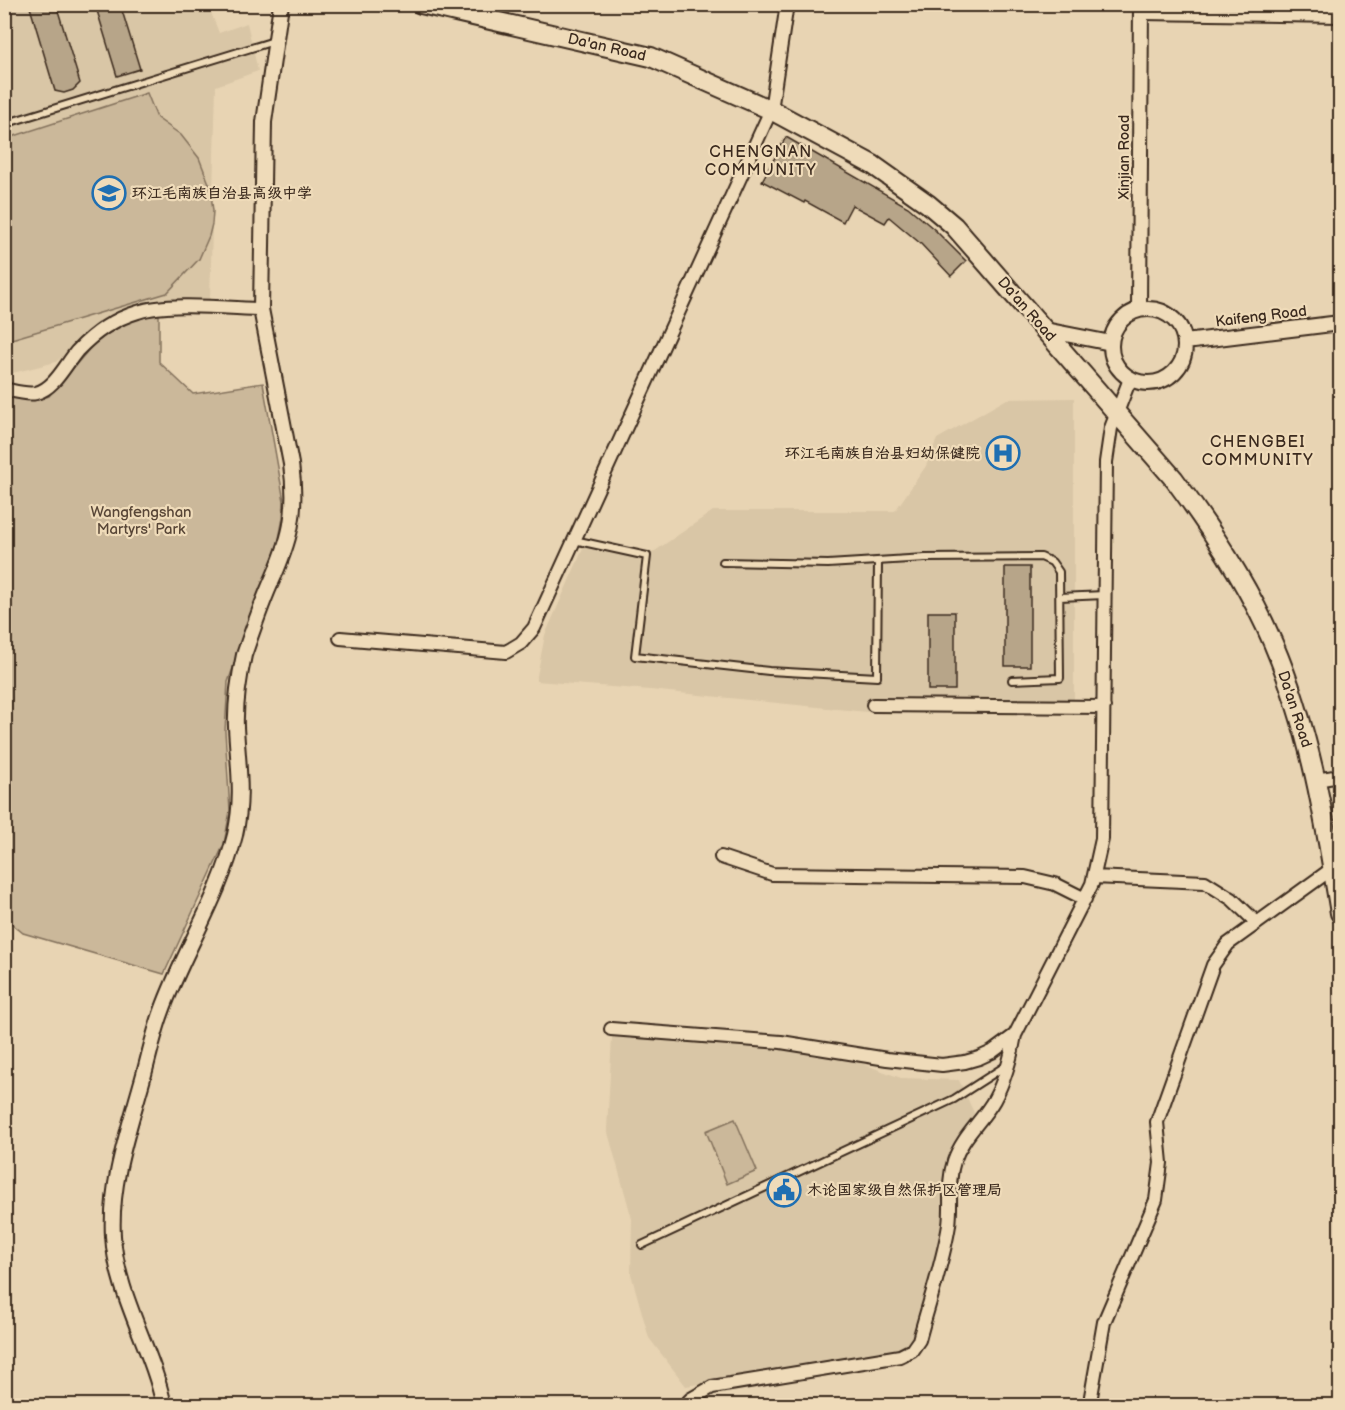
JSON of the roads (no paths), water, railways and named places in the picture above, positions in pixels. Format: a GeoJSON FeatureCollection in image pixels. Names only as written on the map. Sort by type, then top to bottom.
{"type":"FeatureCollection","features":[{"type":"Feature","properties":{"kind":"main road","name":"Da'an Road"},"geometry":{"type":"LineString","coordinates":[[420,4],[651,57],[771,110],[851,152],[892,177],[954,226],[1174,479],[1240,578],[1277,653],[1302,725],[1316,780],[1341,913]]}},
{"type":"Feature","properties":{"kind":"street"},"geometry":{"type":"LineString","coordinates":[[164,1406],[158,1383],[123,1293],[118,1274],[113,1237],[114,1195],[122,1150],[162,1011],[231,850],[240,798],[236,727],[240,672],[247,645],[285,553],[293,518],[291,464],[261,309],[264,122],[281,4]]}},
{"type":"Feature","properties":{"kind":"street"},"geometry":{"type":"LineString","coordinates":[[340,638],[506,652],[521,643],[534,628],[771,110],[787,4]]}},
{"type":"Feature","properties":{"kind":"street"},"geometry":{"type":"LineString","coordinates":[[1141,9],[1341,16]]}},
{"type":"Feature","properties":{"kind":"street","name":"Xinjian Road"},"geometry":{"type":"LineString","coordinates":[[1139,310],[1141,9]]}},
{"type":"Feature","properties":{"kind":"street"},"geometry":{"type":"LineString","coordinates":[[4,388],[31,394],[43,390],[88,341],[113,322],[136,312],[154,307],[261,309]]}},
{"type":"Feature","properties":{"kind":"street"},"geometry":{"type":"LineString","coordinates":[[1139,310],[1157,310],[1165,313],[1179,326],[1185,342],[1183,359],[1174,373],[1151,384],[1130,379],[1119,369],[1114,361],[1111,343],[1117,326],[1130,314],[1139,310]]}},
{"type":"Feature","properties":{"kind":"street","name":"Kaifeng Road"},"geometry":{"type":"LineString","coordinates":[[1185,342],[1341,323]]}},
{"type":"Feature","properties":{"kind":"street"},"geometry":{"type":"LineString","coordinates":[[1045,330],[1111,343]]}},
{"type":"Feature","properties":{"kind":"street"},"geometry":{"type":"LineString","coordinates":[[684,1406],[691,1399],[712,1387],[900,1356],[912,1350],[919,1340],[945,1243],[954,1161],[961,1144],[994,1100],[1010,1063],[1016,1035],[1094,877],[1102,839],[1106,462],[1116,412],[1130,379]]}},
{"type":"Feature","properties":{"kind":"street"},"geometry":{"type":"LineString","coordinates":[[873,705],[1104,707]]}},
{"type":"Feature","properties":{"kind":"street"},"geometry":{"type":"LineString","coordinates":[[1316,780],[1341,776]]}},
{"type":"Feature","properties":{"kind":"street"},"geometry":{"type":"LineString","coordinates":[[721,857],[772,873],[1025,877],[1055,884],[1084,899]]}},
{"type":"Feature","properties":{"kind":"street"},"geometry":{"type":"LineString","coordinates":[[1091,1396],[1104,1322],[1156,1200],[1161,1163],[1157,1122],[1214,965],[1228,944],[1334,868]]}},
{"type":"Feature","properties":{"kind":"street"},"geometry":{"type":"LineString","coordinates":[[1094,877],[1204,882],[1232,899],[1257,923]]}},
{"type":"Feature","properties":{"kind":"street"},"geometry":{"type":"LineString","coordinates":[[611,1029],[780,1042],[942,1065],[979,1058],[1016,1035]]}},
{"type":"Feature","properties":{"kind":"lane"},"geometry":{"type":"LineString","coordinates":[[4,124],[275,41]]}},
{"type":"Feature","properties":{"kind":"lane"},"geometry":{"type":"LineString","coordinates":[[574,540],[647,556],[635,656],[770,671],[877,677],[878,561]]}},
{"type":"Feature","properties":{"kind":"lane"},"geometry":{"type":"LineString","coordinates":[[723,562],[828,564],[926,558],[1041,557],[1052,562],[1059,572],[1060,678],[1012,680]]}},
{"type":"Feature","properties":{"kind":"lane"},"geometry":{"type":"LineString","coordinates":[[1060,597],[1105,595]]}},
{"type":"Feature","properties":{"kind":"lane"},"geometry":{"type":"LineString","coordinates":[[642,1245],[954,1099],[1010,1063]]}},
{"type":"Feature","properties":{"kind":"place","name":"环江毛南族自治县高级中学"},"geometry":{"type":"Point","coordinates":[109,193]}},
{"type":"Feature","properties":{"kind":"place","name":"环江毛南族自治县妇幼保健院"},"geometry":{"type":"Point","coordinates":[1003,453]}},
{"type":"Feature","properties":{"kind":"place","name":"木论国家级自然保护区管理局"},"geometry":{"type":"Point","coordinates":[784,1190]}},
{"type":"Feature","properties":{"kind":"district","name":"CHENGNAN COMMUNITY"},"geometry":{"type":"Point","coordinates":[761,160]}},
{"type":"Feature","properties":{"kind":"district","name":"CHENGBEI COMMUNITY"},"geometry":{"type":"Point","coordinates":[1258,450]}},
{"type":"Feature","properties":{"kind":"park label","name":"Wangfengshan Martyrs' Park"},"geometry":{"type":"Point","coordinates":[141,520]}}]}
